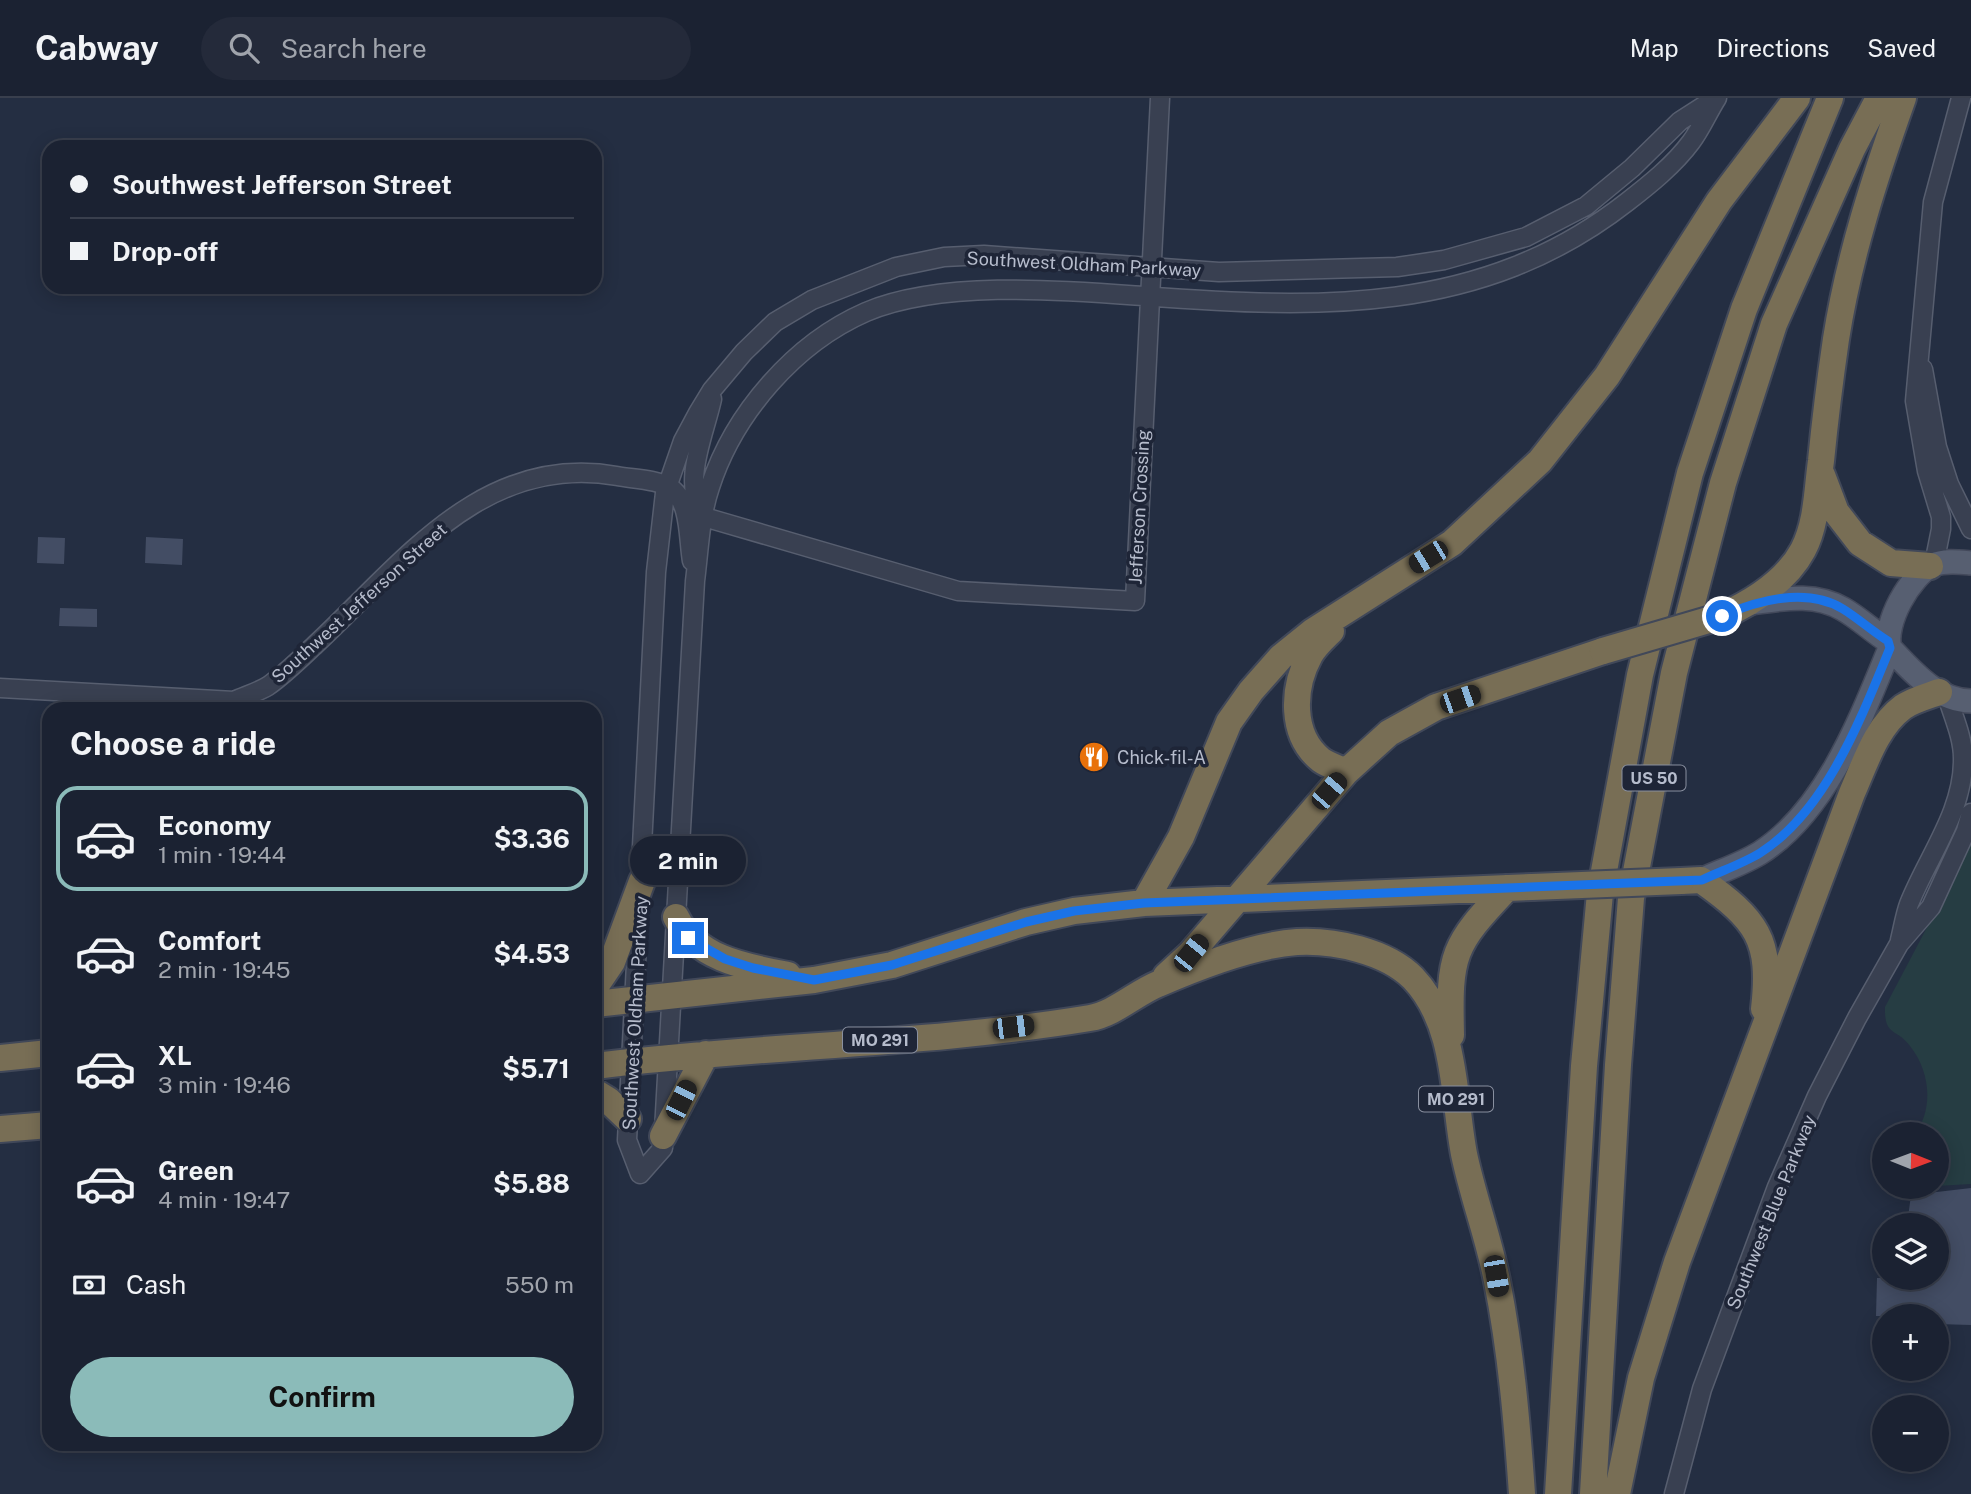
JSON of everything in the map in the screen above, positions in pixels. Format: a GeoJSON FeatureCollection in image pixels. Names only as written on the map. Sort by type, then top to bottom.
{"type":"FeatureCollection","features":[{"type":"Feature","properties":{"kind":"highway"},"geometry":{"type":"LineString","coordinates":[[1144,903],[1181,837],[1229,722],[1251,691],[1281,657],[1357,600],[1452,543],[1540,461],[1607,376],[1720,201],[1797,98]]}},
{"type":"Feature","properties":{"kind":"highway","name":"US 50"},"geometry":{"type":"LineString","coordinates":[[1558,1494],[1584,1066],[1600,893],[1640,676],[1698,447],[1744,309],[1830,98]]}},
{"type":"Feature","properties":{"kind":"highway","name":"US 50"},"geometry":{"type":"LineString","coordinates":[[1593,1494],[1618,1065],[1632,898],[1674,673],[1723,482],[1774,324],[1852,149],[1879,98]]}},
{"type":"Feature","properties":{"kind":"highway"},"geometry":{"type":"LineString","coordinates":[[1157,984],[1191,953],[1235,898],[1346,772],[1389,733],[1436,707],[1603,650],[1722,616],[1751,603],[1791,566],[1804,548],[1816,504],[1836,336],[1855,251],[1873,180],[1903,98]]}},
{"type":"Feature","properties":{"kind":"highway"},"geometry":{"type":"LineString","coordinates":[[1820,470],[1836,512],[1860,543],[1891,563],[1932,565]]}},
{"type":"Feature","properties":{"kind":"highway"},"geometry":{"type":"LineString","coordinates":[[1346,772],[1322,761],[1311,749],[1301,732],[1296,706],[1299,685],[1311,652],[1357,600]]}},
{"type":"Feature","properties":{"kind":"highway"},"geometry":{"type":"LineString","coordinates":[[1617,1494],[1641,1378],[1677,1262],[1804,929],[1852,793],[1878,737],[1891,718],[1904,705],[1943,694]]}},
{"type":"Feature","properties":{"kind":"highway"},"geometry":{"type":"LineString","coordinates":[[602,1003],[814,980],[892,965],[1038,919],[1074,911],[1144,903],[1691,880],[1743,912],[1754,926],[1766,955],[1761,1036]]}},
{"type":"Feature","properties":{"kind":"highway"},"geometry":{"type":"LineString","coordinates":[[602,977],[612,962],[642,881]]}},
{"type":"Feature","properties":{"kind":"highway","name":"MO 291"},"geometry":{"type":"LineString","coordinates":[[1452,1073],[1450,980],[1456,952],[1465,934],[1520,887]]}},
{"type":"Feature","properties":{"kind":"highway"},"geometry":{"type":"LineString","coordinates":[[676,917],[688,938],[714,954],[753,968],[814,980]]}},
{"type":"Feature","properties":{"kind":"highway","name":"MO 291"},"geometry":{"type":"LineString","coordinates":[[602,1065],[958,1033],[1096,1017],[1157,984],[1248,952],[1297,942],[1346,946],[1387,961],[1411,976],[1438,1014],[1452,1073],[1464,1153],[1496,1276],[1507,1336],[1522,1494]]}},
{"type":"Feature","properties":{"kind":"highway"},"geometry":{"type":"LineString","coordinates":[[0,1058],[42,1054]]}},
{"type":"Feature","properties":{"kind":"highway"},"geometry":{"type":"LineString","coordinates":[[663,1136],[706,1054]]}},
{"type":"Feature","properties":{"kind":"highway"},"geometry":{"type":"LineString","coordinates":[[602,1096],[628,1119]]}},
{"type":"Feature","properties":{"kind":"highway"},"geometry":{"type":"LineString","coordinates":[[0,1129],[42,1126]]}},
{"type":"Feature","properties":{"kind":"main road"},"geometry":{"type":"LineString","coordinates":[[1691,880],[1760,853],[1804,815],[1845,748],[1889,645],[1895,611],[1904,594],[1932,565],[1971,564]]}},
{"type":"Feature","properties":{"kind":"main road"},"geometry":{"type":"LineString","coordinates":[[1751,603],[1805,597],[1842,608],[1889,645],[1920,678],[1943,694],[1971,701]]}},
{"type":"Feature","properties":{"kind":"street","name":"Jefferson Crossing"},"geometry":{"type":"LineString","coordinates":[[704,517],[958,591],[1135,601],[1160,98]]}},
{"type":"Feature","properties":{"kind":"street","name":"Southwest Oldham Parkway"},"geometry":{"type":"LineString","coordinates":[[1716,98],[1692,141],[1671,164],[1596,226],[1539,258],[1491,278],[1391,298],[1337,303],[1287,304],[1069,291],[935,296],[897,303],[858,316],[808,347],[759,398],[723,455],[709,489],[695,581],[663,1148],[639,1174],[627,1140],[656,572],[668,486],[683,441],[715,387],[775,322],[812,300],[896,267],[944,257],[984,256],[1219,272],[1383,268],[1444,260],[1526,237],[1586,205],[1632,168],[1680,121],[1716,98]]}},
{"type":"Feature","properties":{"kind":"street"},"geometry":{"type":"LineString","coordinates":[[1932,565],[1941,529],[1941,517],[1922,449],[1915,401],[1933,202],[1961,98]]}},
{"type":"Feature","properties":{"kind":"street"},"geometry":{"type":"LineString","coordinates":[[1444,260],[1450,287]]}},
{"type":"Feature","properties":{"kind":"street"},"geometry":{"type":"LineString","coordinates":[[1919,355],[1930,399],[1937,447],[1949,484],[1971,529]]}},
{"type":"Feature","properties":{"kind":"street"},"geometry":{"type":"LineString","coordinates":[[704,517],[696,505],[694,477],[715,387]]}},
{"type":"Feature","properties":{"kind":"street","name":"Southwest Jefferson Street"},"geometry":{"type":"LineString","coordinates":[[0,688],[234,701],[267,686],[440,527],[471,503],[503,487],[566,472],[604,474],[668,486]]}},
{"type":"Feature","properties":{"kind":"street"},"geometry":{"type":"LineString","coordinates":[[668,486],[677,495],[685,511],[695,581]]}},
{"type":"Feature","properties":{"kind":"street","name":"Southwest Blue Parkway"},"geometry":{"type":"LineString","coordinates":[[1899,944],[1909,904],[1950,817],[1962,778],[1960,736],[1943,694]]}},
{"type":"Feature","properties":{"kind":"street","name":"Southwest Blue Parkway"},"geometry":{"type":"LineString","coordinates":[[1674,1494],[1702,1389],[1777,1187],[1817,1096],[1899,944],[1931,907],[1966,831],[1971,813]]}},
{"type":"Feature","properties":{"kind":"green space"},"geometry":{"type":"Polygon","coordinates":[[[1971,844],[1971,1184],[1950,1185],[1950,1122],[1922,1122],[1927,1101],[1922,1067],[1905,1040],[1889,1028],[1885,1007],[1971,844]]]}},
{"type":"Feature","properties":{"kind":"building"},"geometry":{"type":"Polygon","coordinates":[[[38,537],[65,538],[64,564],[37,563],[38,537]]]}},
{"type":"Feature","properties":{"kind":"building"},"geometry":{"type":"Polygon","coordinates":[[[146,537],[183,539],[182,565],[145,563],[146,537]]]}},
{"type":"Feature","properties":{"kind":"building"},"geometry":{"type":"Polygon","coordinates":[[[60,608],[97,609],[97,627],[59,626],[60,608]]]}},
{"type":"Feature","properties":{"kind":"building"},"geometry":{"type":"Polygon","coordinates":[[[1971,1188],[1971,1325],[1949,1324],[1949,1304],[1876,1304],[1877,1290],[1949,1290],[1949,1213],[1909,1213],[1910,1199],[1950,1199],[1950,1190],[1971,1188]]]}},
{"type":"Feature","properties":{"kind":"place","name":"Chick-fil-A"},"geometry":{"type":"Point","coordinates":[1094,757]}},
{"type":"Feature","properties":{"kind":"route"},"geometry":{"type":"LineString","coordinates":[[688,938],[725,959],[753,968],[814,980],[892,965],[1026,922],[1074,911],[1144,903],[1702,880],[1760,853],[1804,815],[1845,748],[1890,648],[1888,641],[1842,608],[1805,597],[1751,603],[1722,616]]}}]}
